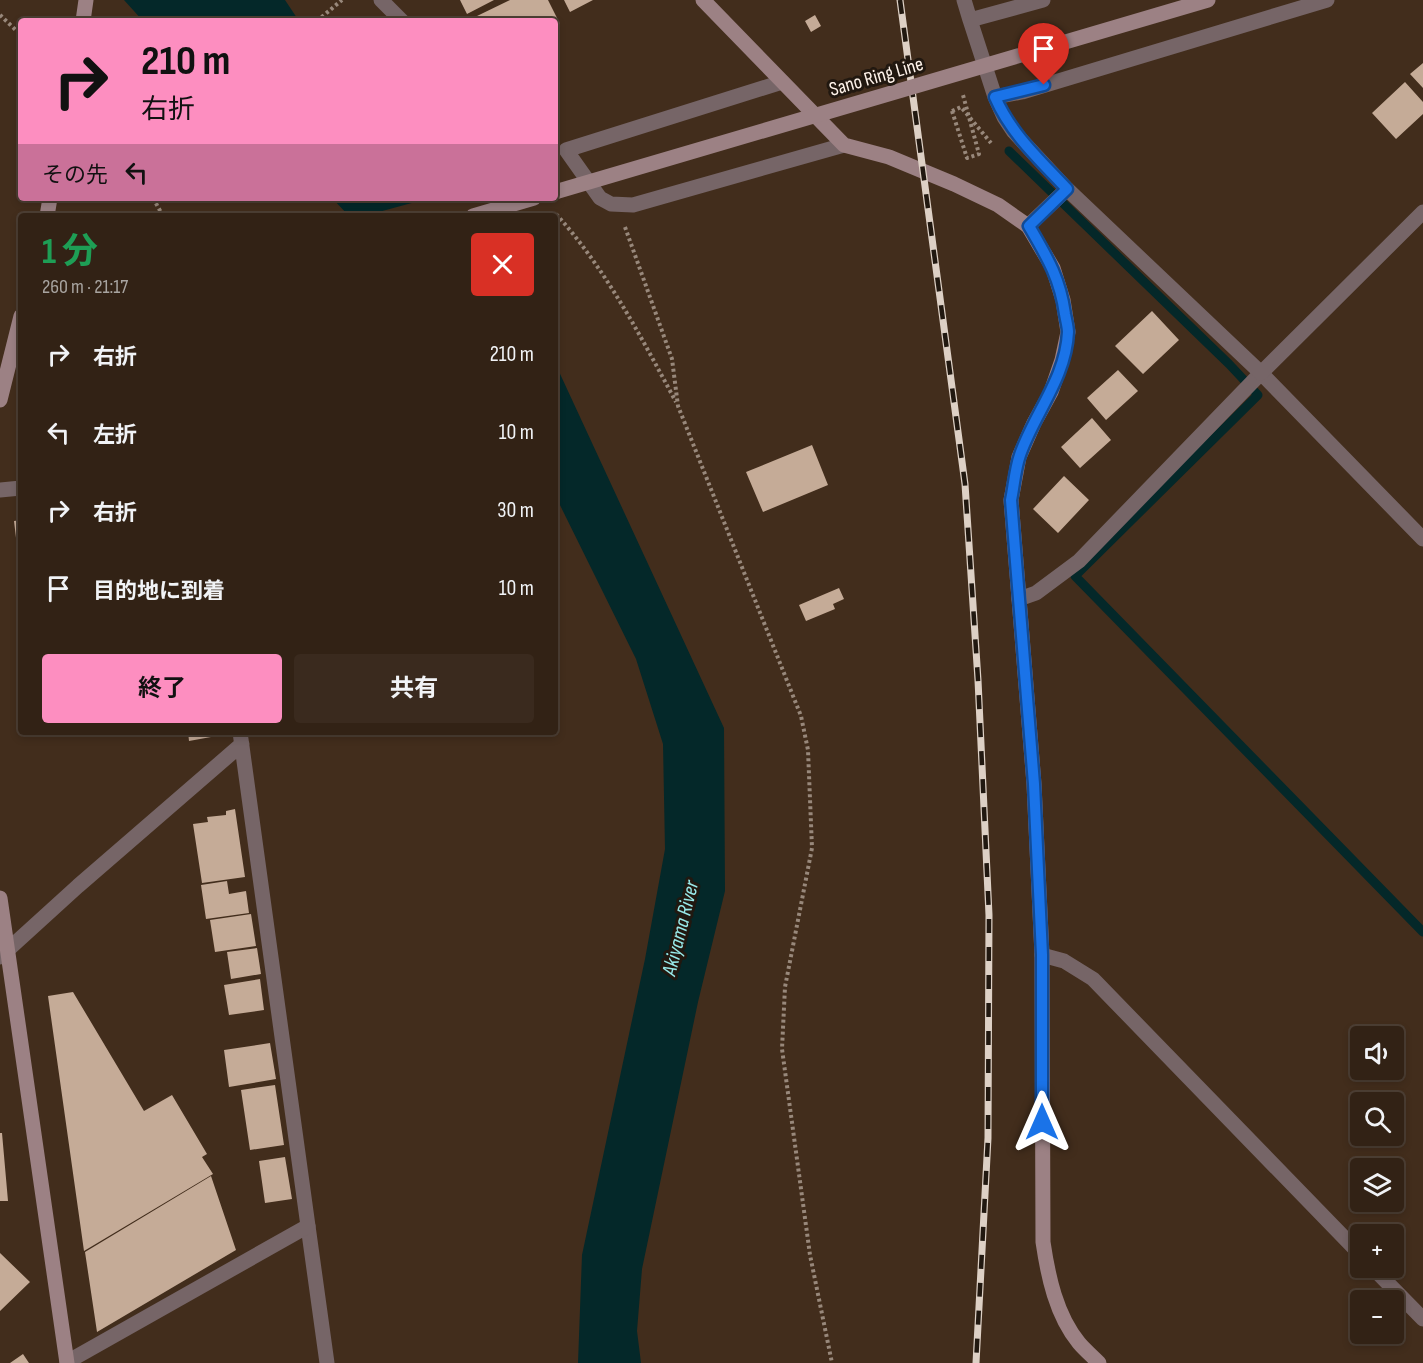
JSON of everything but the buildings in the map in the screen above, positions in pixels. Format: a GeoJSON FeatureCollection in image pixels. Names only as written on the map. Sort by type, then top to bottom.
{"type":"FeatureCollection","features":[{"type":"Feature","properties":{"kind":"street"},"geometry":{"type":"LineString","coordinates":[[83,18],[86,0]]}},
{"type":"Feature","properties":{"kind":"street"},"geometry":{"type":"LineString","coordinates":[[381,0],[399,18]]}},
{"type":"Feature","properties":{"kind":"street"},"geometry":{"type":"LineString","coordinates":[[703,0],[844,145],[889,157],[954,184],[998,205],[1029,226],[1053,267],[1063,300],[1068,332],[1062,360],[1051,392],[1019,457],[1011,500],[1034,784],[1042,955],[1043,1242],[1049,1280],[1060,1310],[1078,1341],[1099,1363]]}},
{"type":"Feature","properties":{"kind":"street"},"geometry":{"type":"LineString","coordinates":[[964,0],[995,97],[1014,132],[1067,189],[1261,373],[1423,539]]}},
{"type":"Feature","properties":{"kind":"street"},"geometry":{"type":"LineString","coordinates":[[970,20],[1043,0]]}},
{"type":"Feature","properties":{"kind":"street","name":"Sano Ring Line"},"geometry":{"type":"LineString","coordinates":[[558,197],[1208,0]]}},
{"type":"Feature","properties":{"kind":"street"},"geometry":{"type":"LineString","coordinates":[[995,97],[1022,92],[1285,6],[1327,0]]}},
{"type":"Feature","properties":{"kind":"street"},"geometry":{"type":"LineString","coordinates":[[782,82],[561,146],[600,198],[611,204],[633,205],[844,145]]}},
{"type":"Feature","properties":{"kind":"street"},"geometry":{"type":"LineString","coordinates":[[1029,226],[1067,189]]}},
{"type":"Feature","properties":{"kind":"street"},"geometry":{"type":"LineString","coordinates":[[482,213],[524,201]]}},
{"type":"Feature","properties":{"kind":"street"},"geometry":{"type":"LineString","coordinates":[[1019,599],[1036,593],[1079,561],[1261,373],[1423,212]]}},
{"type":"Feature","properties":{"kind":"street"},"geometry":{"type":"LineString","coordinates":[[0,400],[18,326]]}},
{"type":"Feature","properties":{"kind":"street"},"geometry":{"type":"LineString","coordinates":[[0,490],[18,488]]}},
{"type":"Feature","properties":{"kind":"street"},"geometry":{"type":"LineString","coordinates":[[4,953],[241,738]]}},
{"type":"Feature","properties":{"kind":"street"},"geometry":{"type":"LineString","coordinates":[[241,738],[327,1363]]}},
{"type":"Feature","properties":{"kind":"street"},"geometry":{"type":"LineString","coordinates":[[0,898],[4,953],[67,1363],[308,1226]]}},
{"type":"Feature","properties":{"kind":"street"},"geometry":{"type":"LineString","coordinates":[[1042,955],[1064,961],[1093,979],[1350,1244]]}},
{"type":"Feature","properties":{"kind":"street"},"geometry":{"type":"LineString","coordinates":[[1383,1278],[1423,1318]]}},
{"type":"Feature","properties":{"kind":"path"},"geometry":{"type":"LineString","coordinates":[[321,18],[342,0]]}},
{"type":"Feature","properties":{"kind":"path"},"geometry":{"type":"LineString","coordinates":[[0,15],[18,31]]}},
{"type":"Feature","properties":{"kind":"path"},"geometry":{"type":"LineString","coordinates":[[962,92],[968,112],[970,123],[979,154],[967,158],[952,111],[961,107],[968,115],[974,123],[995,147]]}},
{"type":"Feature","properties":{"kind":"path"},"geometry":{"type":"LineString","coordinates":[[553,201],[604,276],[654,360],[678,406],[801,716],[808,750],[812,848],[785,987],[782,1049],[810,1256],[832,1363]]}},
{"type":"Feature","properties":{"kind":"path"},"geometry":{"type":"LineString","coordinates":[[617,204],[672,359],[678,406]]}},
{"type":"Feature","properties":{"kind":"water"},"geometry":{"type":"Polygon","coordinates":[[[124,0],[285,0],[297,18],[140,18],[124,0]]]}},
{"type":"Feature","properties":{"kind":"water"},"geometry":{"type":"Polygon","coordinates":[[[335,201],[432,201],[441,213],[346,213],[335,201]]]}},
{"type":"Feature","properties":{"kind":"water","name":"Akiyama River"},"geometry":{"type":"Polygon","coordinates":[[[558,369],[724,728],[725,891],[698,1002],[642,1269],[637,1331],[641,1363],[578,1363],[582,1255],[645,959],[665,849],[663,744],[636,659],[558,501],[558,369]]]}},
{"type":"Feature","properties":{"kind":"pier"},"geometry":{"type":"Polygon","coordinates":[[[419,201],[435,201],[444,213],[375,213],[419,201]]]}},
{"type":"Feature","properties":{"kind":"waterway"},"geometry":{"type":"LineString","coordinates":[[1009,151],[1229,364],[1258,395],[1075,576],[1423,932]]}},
{"type":"Feature","properties":{"kind":"railway"},"geometry":{"type":"LineString","coordinates":[[900,0],[965,484],[978,680],[989,915],[988,1138],[976,1363]]}},
{"type":"Feature","properties":{"kind":"route"},"geometry":{"type":"LineString","coordinates":[[1042,1122],[1042,955],[1034,784],[1011,500],[1019,457],[1051,392],[1062,360],[1068,332],[1063,300],[1053,267],[1029,226],[1067,189],[1014,132],[995,97],[1044,85]]}}]}
